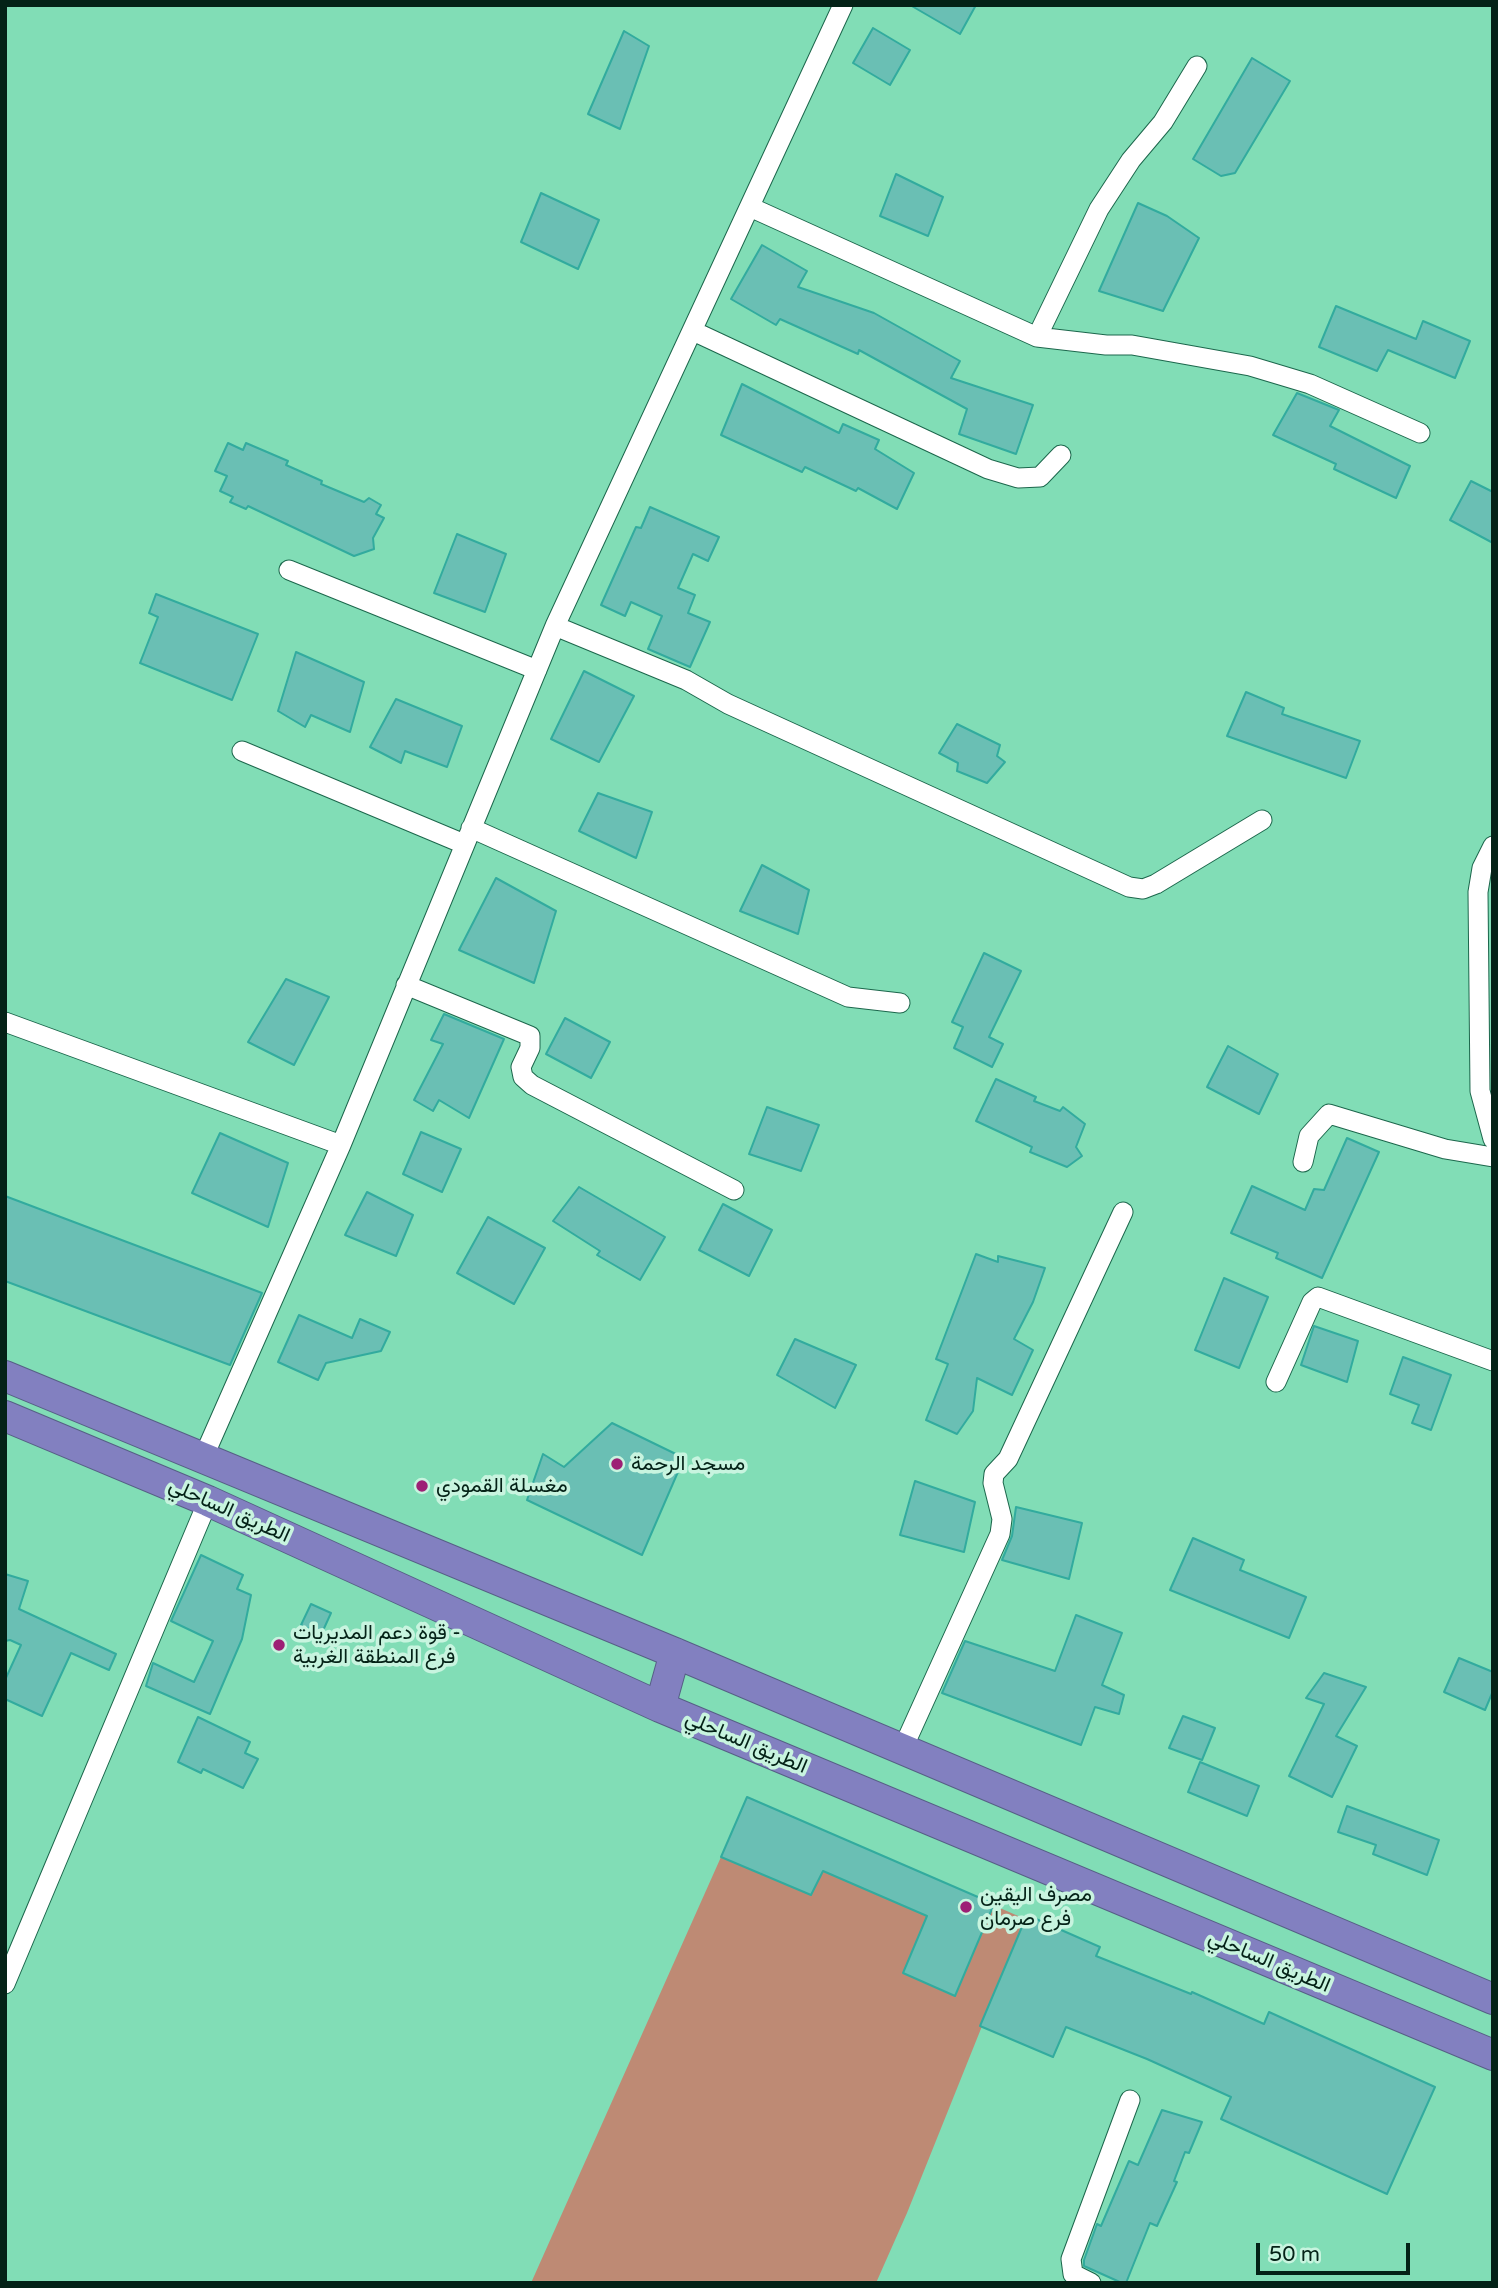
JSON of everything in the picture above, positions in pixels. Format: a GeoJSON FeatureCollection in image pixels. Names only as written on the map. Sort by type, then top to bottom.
{"type":"FeatureCollection","features":[{"type":"Feature","properties":{"kind":"highway","name":"الطريق الساحلي"},"geometry":{"type":"LineString","coordinates":[[5,1376],[903,1748],[1493,1999]]}},
{"type":"Feature","properties":{"kind":"highway","name":"الطريق الساحلي"},"geometry":{"type":"LineString","coordinates":[[5,1416],[208,1500],[660,1707],[1493,2055]]}},
{"type":"Feature","properties":{"kind":"highway"},"geometry":{"type":"LineString","coordinates":[[660,1707],[675,1653]]}},
{"type":"Feature","properties":{"kind":"street"},"geometry":{"type":"LineString","coordinates":[[203,1458],[341,1145],[555,626],[843,5]]}},
{"type":"Feature","properties":{"kind":"street"},"geometry":{"type":"LineString","coordinates":[[1037,337],[1099,209],[1131,160],[1163,122],[1197,66]]}},
{"type":"Feature","properties":{"kind":"street"},"geometry":{"type":"LineString","coordinates":[[750,207],[1037,337],[1106,345],[1132,345],[1250,366],[1310,384],[1420,433]]}},
{"type":"Feature","properties":{"kind":"street"},"geometry":{"type":"LineString","coordinates":[[693,331],[988,469],[1018,478],[1040,477],[1061,456]]}},
{"type":"Feature","properties":{"kind":"street"},"geometry":{"type":"LineString","coordinates":[[289,570],[537,670]]}},
{"type":"Feature","properties":{"kind":"street"},"geometry":{"type":"LineString","coordinates":[[555,626],[686,680],[735,708],[1129,887],[1143,889],[1156,884],[1262,820]]}},
{"type":"Feature","properties":{"kind":"street"},"geometry":{"type":"LineString","coordinates":[[242,751],[467,836],[848,997],[900,1003]]}},
{"type":"Feature","properties":{"kind":"street"},"geometry":{"type":"LineString","coordinates":[[1493,846],[1482,868],[1479,892],[1479,1047],[1480,1091],[1493,1139]]}},
{"type":"Feature","properties":{"kind":"street"},"geometry":{"type":"LineString","coordinates":[[406,985],[530,1037],[530,1048],[522,1067],[523,1077],[532,1084],[734,1190]]}},
{"type":"Feature","properties":{"kind":"street"},"geometry":{"type":"LineString","coordinates":[[5,1022],[341,1145]]}},
{"type":"Feature","properties":{"kind":"street"},"geometry":{"type":"LineString","coordinates":[[1303,1162],[1309,1136],[1329,1114],[1445,1149],[1493,1157]]}},
{"type":"Feature","properties":{"kind":"street"},"geometry":{"type":"LineString","coordinates":[[903,1748],[1000,1534],[1002,1519],[993,1483],[994,1475],[1008,1459],[1123,1212]]}},
{"type":"Feature","properties":{"kind":"street"},"geometry":{"type":"LineString","coordinates":[[1276,1382],[1312,1302],[1318,1297],[1493,1361]]}},
{"type":"Feature","properties":{"kind":"street"},"geometry":{"type":"LineString","coordinates":[[5,1984],[208,1500]]}},
{"type":"Feature","properties":{"kind":"street"},"geometry":{"type":"LineString","coordinates":[[1091,2283],[1073,2274],[1071,2259],[1130,2100]]}},
{"type":"Feature","properties":{"kind":"shaded area"},"geometry":{"type":"Polygon","coordinates":[[[836,1836],[1025,1919],[907,2213],[876,2283],[531,2283],[721,1857],[811,1895],[836,1836]]]}},
{"type":"Feature","properties":{"kind":"building"},"geometry":{"type":"Polygon","coordinates":[[[910,5],[976,5],[960,34],[910,5]]]}},
{"type":"Feature","properties":{"kind":"building"},"geometry":{"type":"Polygon","coordinates":[[[873,28],[910,50],[890,85],[853,63],[873,28]]]}},
{"type":"Feature","properties":{"kind":"building"},"geometry":{"type":"Polygon","coordinates":[[[624,31],[649,46],[620,129],[588,114],[624,31]]]}},
{"type":"Feature","properties":{"kind":"building"},"geometry":{"type":"Polygon","coordinates":[[[1252,58],[1290,81],[1235,173],[1221,176],[1193,159],[1252,58]]]}},
{"type":"Feature","properties":{"kind":"building"},"geometry":{"type":"Polygon","coordinates":[[[896,174],[943,197],[928,236],[880,216],[896,174]]]}},
{"type":"Feature","properties":{"kind":"building"},"geometry":{"type":"Polygon","coordinates":[[[541,193],[599,220],[578,269],[521,242],[541,193]]]}},
{"type":"Feature","properties":{"kind":"building"},"geometry":{"type":"Polygon","coordinates":[[[1138,203],[1167,216],[1199,238],[1163,311],[1099,291],[1138,203]]]}},
{"type":"Feature","properties":{"kind":"building"},"geometry":{"type":"Polygon","coordinates":[[[762,245],[807,271],[798,287],[874,313],[960,361],[951,378],[1033,405],[1016,454],[959,434],[967,409],[859,350],[858,354],[780,319],[776,325],[731,299],[762,245]]]}},
{"type":"Feature","properties":{"kind":"building"},"geometry":{"type":"Polygon","coordinates":[[[1336,306],[1416,339],[1423,321],[1470,341],[1455,378],[1388,350],[1377,371],[1319,347],[1336,306]]]}},
{"type":"Feature","properties":{"kind":"building"},"geometry":{"type":"Polygon","coordinates":[[[742,384],[839,433],[843,424],[879,440],[875,449],[914,473],[897,509],[858,488],[856,491],[805,467],[802,472],[721,435],[742,384]]]}},
{"type":"Feature","properties":{"kind":"building"},"geometry":{"type":"Polygon","coordinates":[[[1297,393],[1339,410],[1330,426],[1410,466],[1396,498],[1334,469],[1336,464],[1273,435],[1297,393]]]}},
{"type":"Feature","properties":{"kind":"building"},"geometry":{"type":"Polygon","coordinates":[[[228,443],[243,450],[246,443],[288,461],[286,465],[322,481],[321,484],[364,502],[369,498],[381,505],[376,514],[384,518],[373,538],[374,549],[354,556],[248,506],[246,509],[230,502],[233,497],[220,491],[227,476],[215,471],[228,443]]]}},
{"type":"Feature","properties":{"kind":"building"},"geometry":{"type":"Polygon","coordinates":[[[1471,481],[1493,492],[1493,543],[1450,520],[1471,481]]]}},
{"type":"Feature","properties":{"kind":"building"},"geometry":{"type":"Polygon","coordinates":[[[650,507],[719,537],[708,561],[693,554],[678,588],[695,595],[688,613],[710,622],[690,667],[648,649],[662,616],[631,602],[625,616],[601,605],[636,527],[641,528],[650,507]]]}},
{"type":"Feature","properties":{"kind":"building"},"geometry":{"type":"Polygon","coordinates":[[[457,534],[506,554],[485,612],[434,593],[457,534]]]}},
{"type":"Feature","properties":{"kind":"building"},"geometry":{"type":"Polygon","coordinates":[[[156,594],[258,634],[232,700],[140,663],[158,617],[149,613],[156,594]]]}},
{"type":"Feature","properties":{"kind":"building"},"geometry":{"type":"Polygon","coordinates":[[[296,652],[364,682],[350,732],[311,715],[305,727],[278,711],[296,652]]]}},
{"type":"Feature","properties":{"kind":"building"},"geometry":{"type":"Polygon","coordinates":[[[584,671],[634,696],[599,762],[551,739],[584,671]]]}},
{"type":"Feature","properties":{"kind":"building"},"geometry":{"type":"Polygon","coordinates":[[[1246,692],[1284,708],[1282,714],[1360,741],[1346,778],[1227,736],[1246,692]]]}},
{"type":"Feature","properties":{"kind":"building"},"geometry":{"type":"Polygon","coordinates":[[[396,699],[462,726],[447,767],[405,751],[401,763],[370,747],[396,699]]]}},
{"type":"Feature","properties":{"kind":"building"},"geometry":{"type":"Polygon","coordinates":[[[957,724],[1000,745],[997,756],[1005,762],[987,783],[957,771],[958,763],[939,753],[957,724]]]}},
{"type":"Feature","properties":{"kind":"building"},"geometry":{"type":"Polygon","coordinates":[[[598,793],[652,812],[636,858],[579,831],[598,793]]]}},
{"type":"Feature","properties":{"kind":"building"},"geometry":{"type":"Polygon","coordinates":[[[762,865],[809,890],[798,934],[740,911],[762,865]]]}},
{"type":"Feature","properties":{"kind":"building"},"geometry":{"type":"Polygon","coordinates":[[[496,878],[556,911],[534,983],[459,950],[496,878]]]}},
{"type":"Feature","properties":{"kind":"building"},"geometry":{"type":"Polygon","coordinates":[[[984,953],[1021,971],[989,1037],[1003,1044],[992,1067],[954,1048],[963,1027],[952,1022],[984,953]]]}},
{"type":"Feature","properties":{"kind":"building"},"geometry":{"type":"Polygon","coordinates":[[[286,979],[329,997],[294,1065],[248,1042],[286,979]]]}},
{"type":"Feature","properties":{"kind":"building"},"geometry":{"type":"Polygon","coordinates":[[[444,1014],[504,1039],[469,1118],[439,1100],[433,1111],[414,1100],[443,1044],[431,1040],[444,1014]]]}},
{"type":"Feature","properties":{"kind":"building"},"geometry":{"type":"Polygon","coordinates":[[[565,1018],[610,1042],[591,1078],[546,1054],[565,1018]]]}},
{"type":"Feature","properties":{"kind":"building"},"geometry":{"type":"Polygon","coordinates":[[[1228,1046],[1278,1074],[1259,1114],[1207,1087],[1228,1046]]]}},
{"type":"Feature","properties":{"kind":"building"},"geometry":{"type":"Polygon","coordinates":[[[996,1079],[1036,1097],[1034,1101],[1060,1111],[1063,1107],[1085,1124],[1076,1147],[1082,1156],[1067,1167],[1030,1152],[1032,1147],[976,1121],[996,1079]]]}},
{"type":"Feature","properties":{"kind":"building"},"geometry":{"type":"Polygon","coordinates":[[[767,1107],[819,1125],[801,1171],[749,1154],[767,1107]]]}},
{"type":"Feature","properties":{"kind":"building"},"geometry":{"type":"Polygon","coordinates":[[[421,1132],[461,1149],[442,1192],[403,1174],[421,1132]]]}},
{"type":"Feature","properties":{"kind":"building"},"geometry":{"type":"Polygon","coordinates":[[[220,1133],[288,1163],[268,1227],[192,1193],[220,1133]]]}},
{"type":"Feature","properties":{"kind":"building"},"geometry":{"type":"Polygon","coordinates":[[[1347,1138],[1379,1152],[1322,1278],[1276,1258],[1278,1253],[1231,1233],[1252,1186],[1305,1210],[1314,1189],[1324,1190],[1347,1138]]]}},
{"type":"Feature","properties":{"kind":"building"},"geometry":{"type":"Polygon","coordinates":[[[579,1187],[665,1237],[640,1280],[597,1255],[600,1251],[553,1221],[579,1187]]]}},
{"type":"Feature","properties":{"kind":"building"},"geometry":{"type":"Polygon","coordinates":[[[367,1192],[413,1215],[396,1256],[345,1235],[367,1192]]]}},
{"type":"Feature","properties":{"kind":"building"},"geometry":{"type":"Polygon","coordinates":[[[5,1196],[262,1293],[230,1365],[5,1281],[5,1196]]]}},
{"type":"Feature","properties":{"kind":"building"},"geometry":{"type":"Polygon","coordinates":[[[723,1204],[772,1230],[749,1276],[699,1250],[723,1204]]]}},
{"type":"Feature","properties":{"kind":"building"},"geometry":{"type":"Polygon","coordinates":[[[488,1217],[545,1248],[514,1304],[457,1273],[488,1217]]]}},
{"type":"Feature","properties":{"kind":"building"},"geometry":{"type":"Polygon","coordinates":[[[976,1254],[998,1262],[998,1256],[1045,1268],[1033,1302],[1014,1339],[1033,1350],[1012,1395],[977,1378],[973,1411],[957,1434],[926,1420],[948,1364],[936,1359],[976,1254]]]}},
{"type":"Feature","properties":{"kind":"building"},"geometry":{"type":"Polygon","coordinates":[[[1224,1278],[1268,1297],[1239,1368],[1195,1350],[1224,1278]]]}},
{"type":"Feature","properties":{"kind":"building"},"geometry":{"type":"Polygon","coordinates":[[[299,1315],[352,1338],[360,1319],[390,1332],[381,1351],[326,1363],[318,1380],[278,1362],[299,1315]]]}},
{"type":"Feature","properties":{"kind":"building"},"geometry":{"type":"Polygon","coordinates":[[[1314,1326],[1358,1341],[1347,1382],[1301,1365],[1314,1326]]]}},
{"type":"Feature","properties":{"kind":"building"},"geometry":{"type":"Polygon","coordinates":[[[795,1339],[856,1365],[835,1408],[777,1375],[795,1339]]]}},
{"type":"Feature","properties":{"kind":"building"},"geometry":{"type":"Polygon","coordinates":[[[1403,1357],[1451,1375],[1431,1430],[1412,1423],[1419,1405],[1390,1394],[1403,1357]]]}},
{"type":"Feature","properties":{"kind":"building"},"geometry":{"type":"Polygon","coordinates":[[[612,1423],[684,1458],[642,1555],[527,1500],[543,1454],[564,1467],[612,1423]]]}},
{"type":"Feature","properties":{"kind":"building"},"geometry":{"type":"Polygon","coordinates":[[[915,1481],[975,1502],[964,1552],[900,1535],[915,1481]]]}},
{"type":"Feature","properties":{"kind":"building"},"geometry":{"type":"Polygon","coordinates":[[[1016,1507],[1082,1523],[1069,1579],[1002,1560],[1012,1536],[1016,1507]]]}},
{"type":"Feature","properties":{"kind":"building"},"geometry":{"type":"Polygon","coordinates":[[[1193,1538],[1244,1560],[1240,1570],[1306,1597],[1289,1638],[1170,1590],[1193,1538]]]}},
{"type":"Feature","properties":{"kind":"building"},"geometry":{"type":"Polygon","coordinates":[[[201,1555],[243,1575],[237,1589],[251,1595],[242,1639],[210,1714],[146,1686],[153,1663],[194,1682],[213,1641],[171,1621],[201,1555]]]}},
{"type":"Feature","properties":{"kind":"building"},"geometry":{"type":"Polygon","coordinates":[[[5,1574],[28,1581],[19,1609],[116,1654],[109,1670],[71,1653],[42,1716],[5,1699],[5,1680],[21,1645],[10,1640],[5,1641],[5,1574]]]}},
{"type":"Feature","properties":{"kind":"building"},"geometry":{"type":"Polygon","coordinates":[[[311,1604],[331,1613],[321,1635],[301,1625],[311,1604]]]}},
{"type":"Feature","properties":{"kind":"building"},"geometry":{"type":"Polygon","coordinates":[[[1076,1615],[1122,1633],[1102,1685],[1124,1695],[1119,1714],[1095,1707],[1081,1745],[942,1693],[965,1641],[1055,1671],[1076,1615]]]}},
{"type":"Feature","properties":{"kind":"building"},"geometry":{"type":"Polygon","coordinates":[[[1459,1658],[1493,1672],[1493,1691],[1485,1710],[1444,1692],[1459,1658]]]}},
{"type":"Feature","properties":{"kind":"building"},"geometry":{"type":"Polygon","coordinates":[[[1324,1673],[1366,1687],[1336,1736],[1357,1746],[1332,1797],[1289,1776],[1324,1704],[1306,1698],[1324,1673]]]}},
{"type":"Feature","properties":{"kind":"building"},"geometry":{"type":"Polygon","coordinates":[[[1183,1716],[1215,1728],[1202,1760],[1169,1748],[1183,1716]]]}},
{"type":"Feature","properties":{"kind":"building"},"geometry":{"type":"Polygon","coordinates":[[[198,1717],[250,1742],[245,1753],[258,1759],[243,1788],[203,1769],[201,1773],[178,1762],[198,1717]]]}},
{"type":"Feature","properties":{"kind":"building"},"geometry":{"type":"Polygon","coordinates":[[[1200,1762],[1259,1786],[1247,1816],[1188,1792],[1200,1762]]]}},
{"type":"Feature","properties":{"kind":"building"},"geometry":{"type":"Polygon","coordinates":[[[747,1797],[994,1904],[955,1996],[903,1973],[927,1916],[823,1871],[811,1895],[721,1857],[747,1797]]]}},
{"type":"Feature","properties":{"kind":"building"},"geometry":{"type":"Polygon","coordinates":[[[1347,1806],[1439,1840],[1427,1875],[1373,1854],[1376,1845],[1338,1832],[1347,1806]]]}},
{"type":"Feature","properties":{"kind":"building"},"geometry":{"type":"Polygon","coordinates":[[[1027,1915],[1100,1947],[1096,1956],[1191,1994],[1192,1992],[1264,2024],[1269,2012],[1435,2087],[1387,2194],[1221,2119],[1231,2097],[1147,2059],[1066,2027],[1053,2057],[980,2026],[1027,1915]]]}},
{"type":"Feature","properties":{"kind":"building"},"geometry":{"type":"Polygon","coordinates":[[[1162,2110],[1202,2122],[1189,2153],[1185,2152],[1174,2181],[1177,2182],[1157,2226],[1150,2223],[1126,2283],[1122,2283],[1084,2266],[1084,2260],[1097,2224],[1101,2226],[1129,2161],[1138,2165],[1162,2110]]]}},
{"type":"Feature","properties":{"kind":"place","name":"مسجد الرحمة"},"geometry":{"type":"Point","coordinates":[617,1464]}},
{"type":"Feature","properties":{"kind":"place","name":"مغسلة القمودي"},"geometry":{"type":"Point","coordinates":[422,1486]}},
{"type":"Feature","properties":{"kind":"place","name":"قوة دعم المديريات - فرع المنطقة الغربية"},"geometry":{"type":"Point","coordinates":[279,1645]}},
{"type":"Feature","properties":{"kind":"place","name":"مصرف اليقين فرع صرمان"},"geometry":{"type":"Point","coordinates":[966,1907]}}]}
